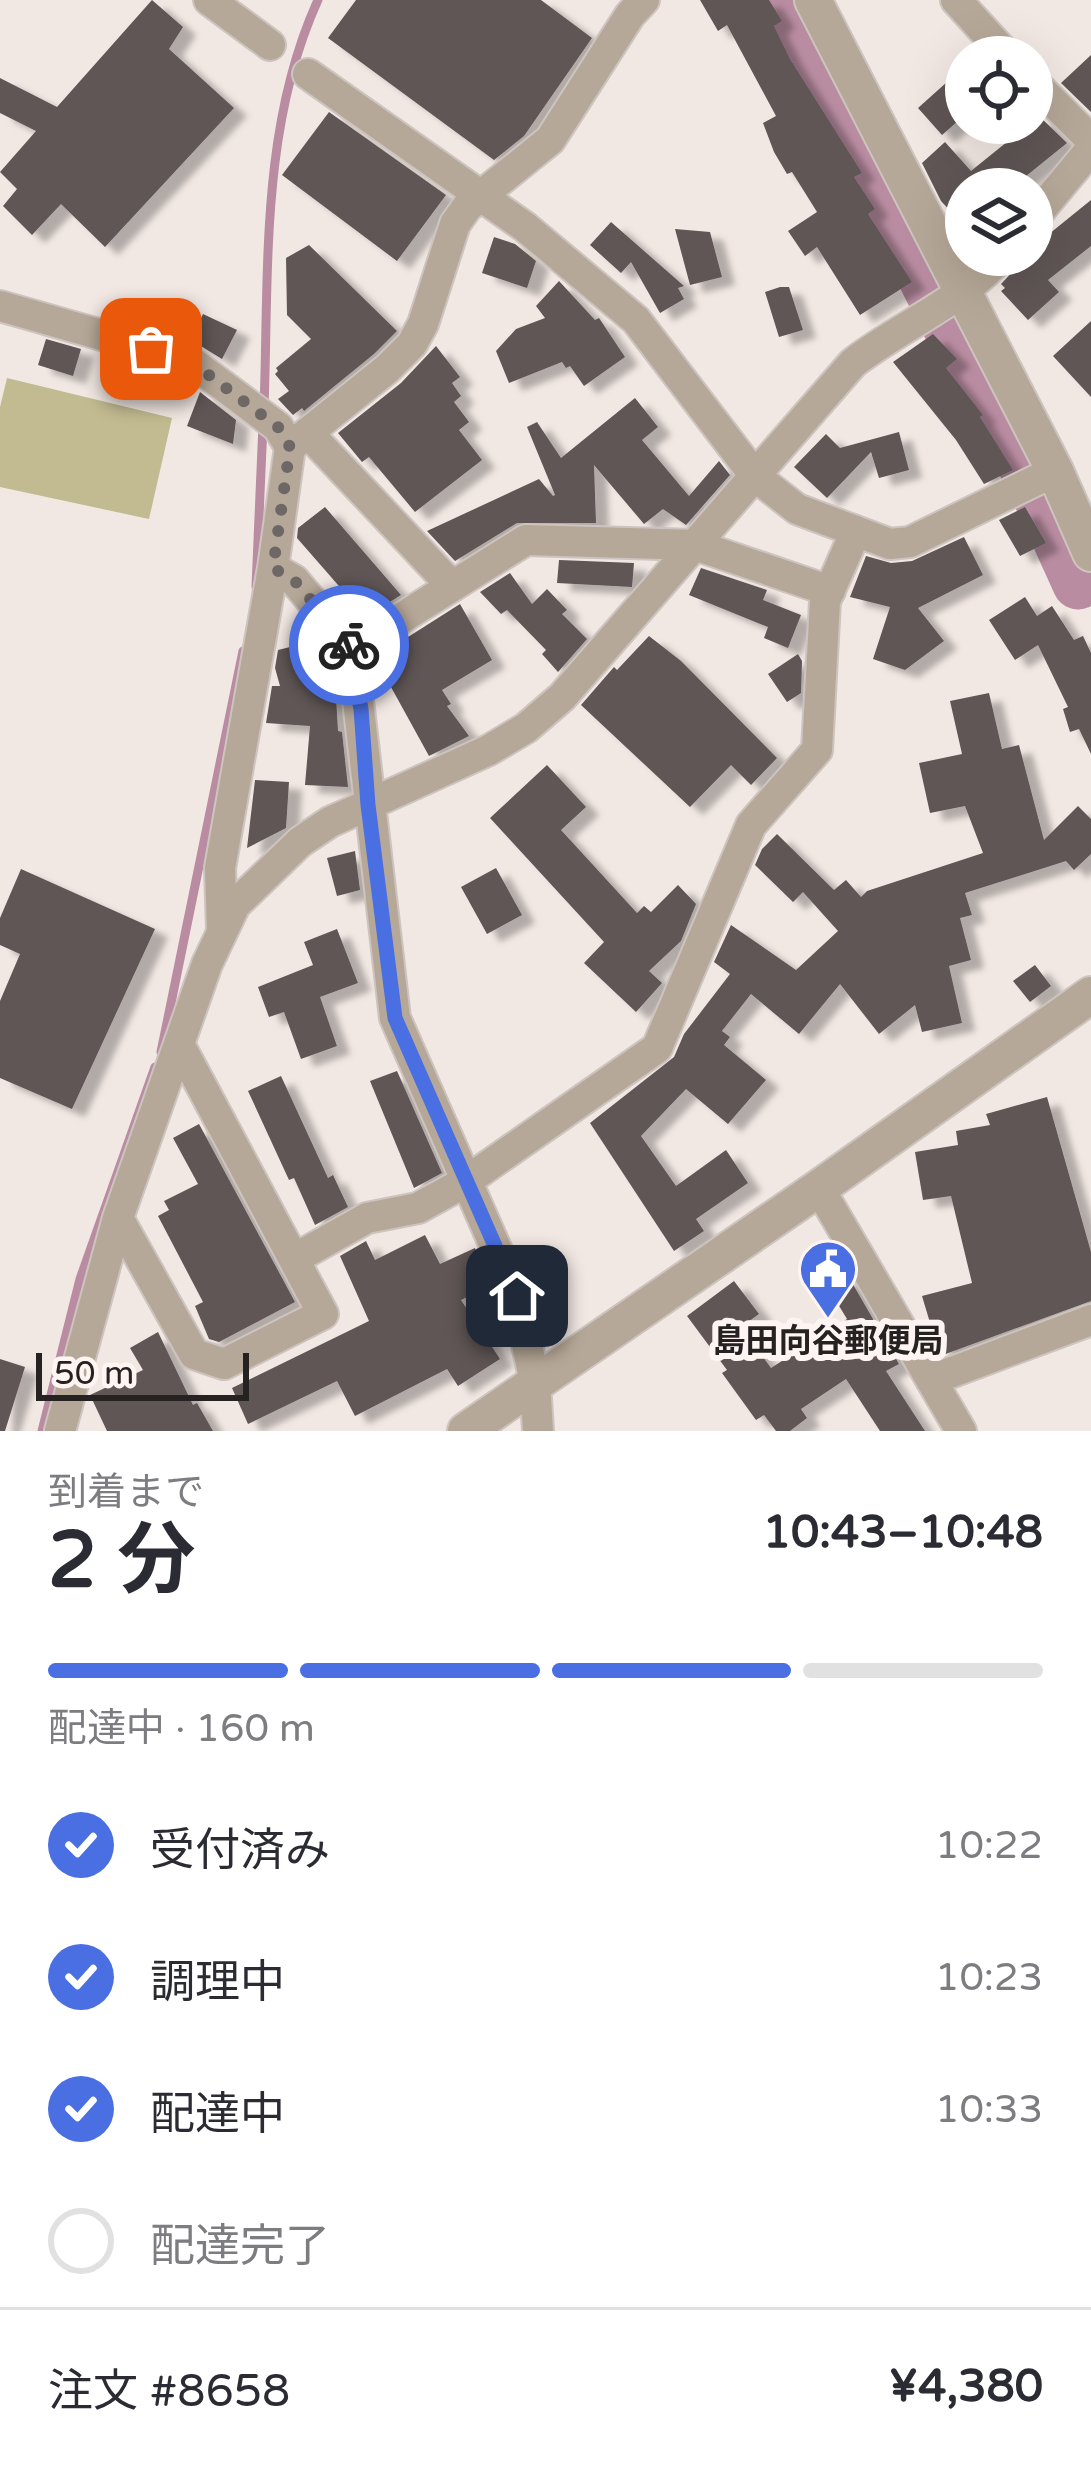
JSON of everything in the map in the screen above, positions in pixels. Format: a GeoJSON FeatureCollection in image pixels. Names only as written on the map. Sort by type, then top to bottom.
{"type":"FeatureCollection","features":[{"type":"Feature","properties":{"kind":"street"},"geometry":{"type":"LineString","coordinates":[[209,0],[270,45]]}},
{"type":"Feature","properties":{"kind":"street"},"geometry":{"type":"LineString","coordinates":[[283,429],[387,369],[412,344],[423,324],[455,224],[481,196],[550,140],[644,0]]}},
{"type":"Feature","properties":{"kind":"street"},"geometry":{"type":"LineString","coordinates":[[813,0],[1055,471],[1091,553]]}},
{"type":"Feature","properties":{"kind":"street"},"geometry":{"type":"LineString","coordinates":[[956,0],[989,36]]}},
{"type":"Feature","properties":{"kind":"street"},"geometry":{"type":"LineString","coordinates":[[308,74],[525,227],[635,320],[755,476],[797,509],[890,544],[910,542],[1055,471]]}},
{"type":"Feature","properties":{"kind":"street"},"geometry":{"type":"LineString","coordinates":[[1053,102],[1091,140]]}},
{"type":"Feature","properties":{"kind":"street"},"geometry":{"type":"LineString","coordinates":[[1053,195],[1091,149]]}},
{"type":"Feature","properties":{"kind":"street"},"geometry":{"type":"LineString","coordinates":[[60,1431],[118,1218],[207,964],[235,905],[300,842],[526,728],[562,697],[853,363],[982,276]]}},
{"type":"Feature","properties":{"kind":"street"},"geometry":{"type":"LineString","coordinates":[[0,306],[189,360],[283,429],[452,586]]}},
{"type":"Feature","properties":{"kind":"street"},"geometry":{"type":"LineString","coordinates":[[222,934],[220,868],[273,568],[283,429]]}},
{"type":"Feature","properties":{"kind":"street"},"geometry":{"type":"LineString","coordinates":[[294,1259],[367,1218],[418,1208],[465,1182],[657,1048],[751,825],[818,750],[825,602],[856,531]]}},
{"type":"Feature","properties":{"kind":"street"},"geometry":{"type":"LineString","coordinates":[[352,649],[526,540],[694,545],[830,591]]}},
{"type":"Feature","properties":{"kind":"street"},"geometry":{"type":"LineString","coordinates":[[273,568],[294,580],[352,649],[395,1018],[517,1296],[535,1383],[538,1431]]}},
{"type":"Feature","properties":{"kind":"street"},"geometry":{"type":"LineString","coordinates":[[466,1431],[1091,995]]}},
{"type":"Feature","properties":{"kind":"street"},"geometry":{"type":"LineString","coordinates":[[118,1218],[194,1354],[224,1364],[322,1314],[180,1046]]}},
{"type":"Feature","properties":{"kind":"street"},"geometry":{"type":"LineString","coordinates":[[819,1188],[961,1431]]}},
{"type":"Feature","properties":{"kind":"street"},"geometry":{"type":"LineString","coordinates":[[931,1380],[1091,1320]]}},
{"type":"Feature","properties":{"kind":"shaded area"},"geometry":{"type":"Polygon","coordinates":[[[7,378],[172,418],[149,519],[0,487],[0,407],[7,378]]]}},
{"type":"Feature","properties":{"kind":"building"},"geometry":{"type":"Polygon","coordinates":[[[152,0],[183,27],[169,49],[234,108],[105,247],[61,204],[32,235],[3,206],[17,189],[0,172],[36,131],[0,113],[0,78],[57,107],[152,0]]]}},
{"type":"Feature","properties":{"kind":"building"},"geometry":{"type":"Polygon","coordinates":[[[356,0],[541,0],[592,38],[524,136],[494,160],[328,38],[356,0]]]}},
{"type":"Feature","properties":{"kind":"building"},"geometry":{"type":"Polygon","coordinates":[[[700,0],[769,0],[782,21],[774,26],[790,59],[862,173],[854,177],[875,209],[868,214],[912,282],[860,315],[817,247],[805,256],[788,231],[817,212],[774,152],[763,123],[776,116],[727,25],[718,31],[700,0]]]}},
{"type":"Feature","properties":{"kind":"building"},"geometry":{"type":"Polygon","coordinates":[[[1091,55],[1091,112],[1061,83],[1091,55]]]}},
{"type":"Feature","properties":{"kind":"building"},"geometry":{"type":"Polygon","coordinates":[[[945,84],[945,132],[942,135],[918,108],[945,84]]]}},
{"type":"Feature","properties":{"kind":"building"},"geometry":{"type":"Polygon","coordinates":[[[329,112],[446,195],[397,261],[282,175],[329,112]]]}},
{"type":"Feature","properties":{"kind":"building"},"geometry":{"type":"Polygon","coordinates":[[[1053,130],[1067,143],[1036,168],[975,168],[1004,144],[1053,144],[1053,130]]]}},
{"type":"Feature","properties":{"kind":"building"},"geometry":{"type":"Polygon","coordinates":[[[947,144],[968,168],[945,168],[945,205],[922,163],[947,144]]]}},
{"type":"Feature","properties":{"kind":"building"},"geometry":{"type":"Polygon","coordinates":[[[1091,200],[1091,246],[1048,280],[1059,292],[1028,320],[1001,291],[1005,288],[1001,284],[1009,276],[1053,276],[1053,231],[1091,200]]]}},
{"type":"Feature","properties":{"kind":"building"},"geometry":{"type":"Polygon","coordinates":[[[611,222],[684,286],[678,288],[684,299],[660,313],[631,262],[621,273],[590,245],[611,222]]]}},
{"type":"Feature","properties":{"kind":"building"},"geometry":{"type":"Polygon","coordinates":[[[675,229],[710,232],[722,277],[690,285],[675,229]]]}},
{"type":"Feature","properties":{"kind":"building"},"geometry":{"type":"Polygon","coordinates":[[[494,237],[515,244],[536,261],[527,288],[482,273],[494,237]]]}},
{"type":"Feature","properties":{"kind":"building"},"geometry":{"type":"Polygon","coordinates":[[[309,245],[397,331],[304,411],[293,415],[278,399],[289,391],[275,374],[276,368],[311,339],[287,315],[286,258],[309,245]]]}},
{"type":"Feature","properties":{"kind":"building"},"geometry":{"type":"Polygon","coordinates":[[[559,281],[595,320],[599,318],[625,357],[584,386],[562,362],[509,383],[496,351],[516,329],[545,318],[536,306],[559,281]]]}},
{"type":"Feature","properties":{"kind":"building"},"geometry":{"type":"Polygon","coordinates":[[[789,287],[803,330],[779,337],[765,292],[789,287]]]}},
{"type":"Feature","properties":{"kind":"building"},"geometry":{"type":"Polygon","coordinates":[[[203,314],[237,330],[222,359],[191,340],[203,314]]]}},
{"type":"Feature","properties":{"kind":"building"},"geometry":{"type":"Polygon","coordinates":[[[1091,321],[1091,397],[1053,356],[1091,321]]]}},
{"type":"Feature","properties":{"kind":"building"},"geometry":{"type":"Polygon","coordinates":[[[933,334],[957,359],[946,368],[983,415],[1013,470],[984,484],[956,440],[893,362],[933,334]]]}},
{"type":"Feature","properties":{"kind":"building"},"geometry":{"type":"Polygon","coordinates":[[[46,339],[81,349],[73,376],[38,365],[46,339]]]}},
{"type":"Feature","properties":{"kind":"building"},"geometry":{"type":"Polygon","coordinates":[[[436,346],[460,377],[452,383],[461,396],[454,402],[469,422],[459,430],[482,460],[415,512],[369,457],[362,462],[338,433],[401,383],[436,346]]]}},
{"type":"Feature","properties":{"kind":"building"},"geometry":{"type":"Polygon","coordinates":[[[200,392],[236,420],[233,444],[187,426],[200,392]]]}},
{"type":"Feature","properties":{"kind":"building"},"geometry":{"type":"Polygon","coordinates":[[[635,398],[658,427],[642,440],[689,496],[719,461],[730,475],[686,525],[663,509],[644,524],[594,465],[596,523],[517,523],[455,561],[427,531],[539,479],[555,495],[527,427],[537,422],[561,458],[635,398]]]}},
{"type":"Feature","properties":{"kind":"building"},"geometry":{"type":"Polygon","coordinates":[[[899,432],[909,470],[879,478],[871,452],[827,498],[794,467],[826,434],[840,448],[899,432]]]}},
{"type":"Feature","properties":{"kind":"building"},"geometry":{"type":"Polygon","coordinates":[[[325,507],[401,595],[366,617],[297,538],[298,528],[325,507]]]}},
{"type":"Feature","properties":{"kind":"building"},"geometry":{"type":"Polygon","coordinates":[[[1025,507],[1046,543],[1020,556],[999,520],[1025,507]]]}},
{"type":"Feature","properties":{"kind":"building"},"geometry":{"type":"Polygon","coordinates":[[[964,537],[983,575],[918,608],[944,641],[905,670],[873,659],[890,607],[850,597],[866,556],[891,563],[912,561],[964,537]]]}},
{"type":"Feature","properties":{"kind":"building"},"geometry":{"type":"Polygon","coordinates":[[[559,560],[634,563],[632,587],[557,583],[559,560]]]}},
{"type":"Feature","properties":{"kind":"building"},"geometry":{"type":"Polygon","coordinates":[[[701,568],[767,590],[763,600],[801,615],[788,648],[764,638],[768,627],[689,595],[701,568]]]}},
{"type":"Feature","properties":{"kind":"building"},"geometry":{"type":"Polygon","coordinates":[[[510,573],[532,604],[547,589],[567,610],[562,614],[587,639],[558,672],[542,654],[546,650],[507,610],[501,614],[480,592],[510,573]]]}},
{"type":"Feature","properties":{"kind":"building"},"geometry":{"type":"Polygon","coordinates":[[[1025,597],[1037,616],[1052,606],[1074,640],[1083,636],[1091,653],[1091,754],[1079,729],[1070,732],[1063,709],[1068,707],[1038,645],[1015,660],[989,620],[1025,597]]]}},
{"type":"Feature","properties":{"kind":"building"},"geometry":{"type":"Polygon","coordinates":[[[460,604],[492,660],[442,690],[451,704],[447,706],[469,736],[429,756],[375,658],[460,604]]]}},
{"type":"Feature","properties":{"kind":"building"},"geometry":{"type":"Polygon","coordinates":[[[649,636],[681,661],[777,758],[751,785],[731,765],[690,807],[581,705],[649,636]]]}},
{"type":"Feature","properties":{"kind":"building"},"geometry":{"type":"Polygon","coordinates":[[[302,644],[306,661],[334,663],[338,731],[342,732],[348,787],[305,785],[310,726],[266,723],[272,686],[280,686],[275,668],[278,650],[302,644]]]}},
{"type":"Feature","properties":{"kind":"building"},"geometry":{"type":"Polygon","coordinates":[[[798,654],[801,693],[787,702],[768,674],[798,654]]]}},
{"type":"Feature","properties":{"kind":"building"},"geometry":{"type":"Polygon","coordinates":[[[989,693],[1002,749],[1019,745],[1044,840],[1078,806],[1091,819],[1091,854],[1074,870],[1066,861],[965,893],[972,915],[960,918],[971,960],[949,966],[962,1023],[922,1032],[915,1005],[879,1034],[840,984],[799,1034],[751,994],[722,1031],[730,1037],[724,1045],[766,1080],[728,1124],[686,1089],[641,1136],[676,1186],[726,1150],[748,1183],[696,1219],[704,1231],[674,1251],[590,1123],[674,1057],[684,1034],[730,974],[714,962],[731,925],[796,970],[838,931],[803,892],[793,902],[755,865],[777,834],[834,890],[846,880],[861,897],[867,891],[983,853],[965,806],[930,813],[919,763],[962,754],[950,701],[989,693]]]}},
{"type":"Feature","properties":{"kind":"building"},"geometry":{"type":"Polygon","coordinates":[[[547,765],[586,807],[561,830],[637,913],[644,906],[651,912],[678,885],[696,904],[681,941],[649,971],[662,983],[636,1012],[584,963],[604,942],[490,818],[547,765]]]}},
{"type":"Feature","properties":{"kind":"building"},"geometry":{"type":"Polygon","coordinates":[[[255,780],[289,782],[286,828],[247,848],[255,780]]]}},
{"type":"Feature","properties":{"kind":"building"},"geometry":{"type":"Polygon","coordinates":[[[355,851],[360,890],[337,896],[327,858],[355,851]]]}},
{"type":"Feature","properties":{"kind":"building"},"geometry":{"type":"Polygon","coordinates":[[[496,868],[522,915],[487,934],[461,887],[496,868]]]}},
{"type":"Feature","properties":{"kind":"building"},"geometry":{"type":"Polygon","coordinates":[[[21,869],[155,929],[72,1109],[0,1078],[0,1001],[20,954],[0,945],[0,918],[21,869]]]}},
{"type":"Feature","properties":{"kind":"building"},"geometry":{"type":"Polygon","coordinates":[[[337,929],[358,983],[320,997],[337,1046],[301,1059],[284,1012],[269,1017],[258,987],[313,965],[304,942],[337,929]]]}},
{"type":"Feature","properties":{"kind":"building"},"geometry":{"type":"Polygon","coordinates":[[[1035,965],[1051,986],[1030,1002],[1013,981],[1035,965]]]}},
{"type":"Feature","properties":{"kind":"building"},"geometry":{"type":"Polygon","coordinates":[[[397,1071],[442,1173],[414,1188],[370,1081],[397,1071]]]}},
{"type":"Feature","properties":{"kind":"building"},"geometry":{"type":"Polygon","coordinates":[[[281,1076],[328,1178],[333,1175],[348,1207],[315,1225],[248,1091],[281,1076]]]}},
{"type":"Feature","properties":{"kind":"building"},"geometry":{"type":"Polygon","coordinates":[[[1047,1097],[1091,1252],[1091,1301],[940,1356],[922,1296],[972,1283],[951,1196],[923,1200],[915,1152],[958,1145],[956,1131],[990,1125],[986,1114],[1047,1097]]]}},
{"type":"Feature","properties":{"kind":"building"},"geometry":{"type":"Polygon","coordinates":[[[199,1124],[295,1302],[219,1342],[209,1339],[195,1306],[203,1302],[158,1216],[169,1210],[164,1201],[198,1184],[173,1138],[199,1124]]]}},
{"type":"Feature","properties":{"kind":"building"},"geometry":{"type":"Polygon","coordinates":[[[425,1235],[440,1264],[475,1248],[491,1286],[461,1300],[500,1359],[458,1386],[447,1369],[355,1416],[337,1381],[248,1424],[232,1388],[369,1321],[340,1256],[366,1241],[375,1260],[425,1235]]]}},
{"type":"Feature","properties":{"kind":"building"},"geometry":{"type":"Polygon","coordinates":[[[847,1274],[899,1364],[886,1371],[925,1431],[880,1431],[846,1379],[801,1409],[807,1418],[790,1431],[776,1431],[764,1415],[756,1420],[687,1316],[734,1281],[759,1314],[741,1327],[771,1368],[847,1319],[827,1286],[847,1274]]]}},
{"type":"Feature","properties":{"kind":"building"},"geometry":{"type":"Polygon","coordinates":[[[158,1332],[193,1405],[197,1403],[213,1431],[107,1431],[90,1395],[143,1370],[130,1348],[158,1332]]]}},
{"type":"Feature","properties":{"kind":"building"},"geometry":{"type":"Polygon","coordinates":[[[0,1359],[25,1367],[5,1431],[0,1431],[0,1359]]]}},
{"type":"Feature","properties":{"kind":"waterway"},"geometry":{"type":"LineString","coordinates":[[264,408],[268,252],[277,149],[299,48],[318,0]]}},
{"type":"Feature","properties":{"kind":"waterway"},"geometry":{"type":"LineString","coordinates":[[785,0],[946,323],[1029,476],[1078,584]]}},
{"type":"Feature","properties":{"kind":"waterway"},"geometry":{"type":"LineString","coordinates":[[256,587],[263,424]]}},
{"type":"Feature","properties":{"kind":"waterway"},"geometry":{"type":"LineString","coordinates":[[161,1052],[243,651]]}},
{"type":"Feature","properties":{"kind":"waterway"},"geometry":{"type":"LineString","coordinates":[[42,1431],[80,1279],[155,1067]]}},
{"type":"Feature","properties":{"kind":"way so far"},"geometry":{"type":"LineString","coordinates":[[151,349],[189,360],[278,427],[290,447],[273,568],[294,580],[349,645]]}},
{"type":"Feature","properties":{"kind":"place","name":"島田向谷郵便局"},"geometry":{"type":"Point","coordinates":[828,1320]}},
{"type":"Feature","properties":{"kind":"route"},"geometry":{"type":"LineString","coordinates":[[349,645],[361,709],[395,1018],[517,1296]]}}]}
